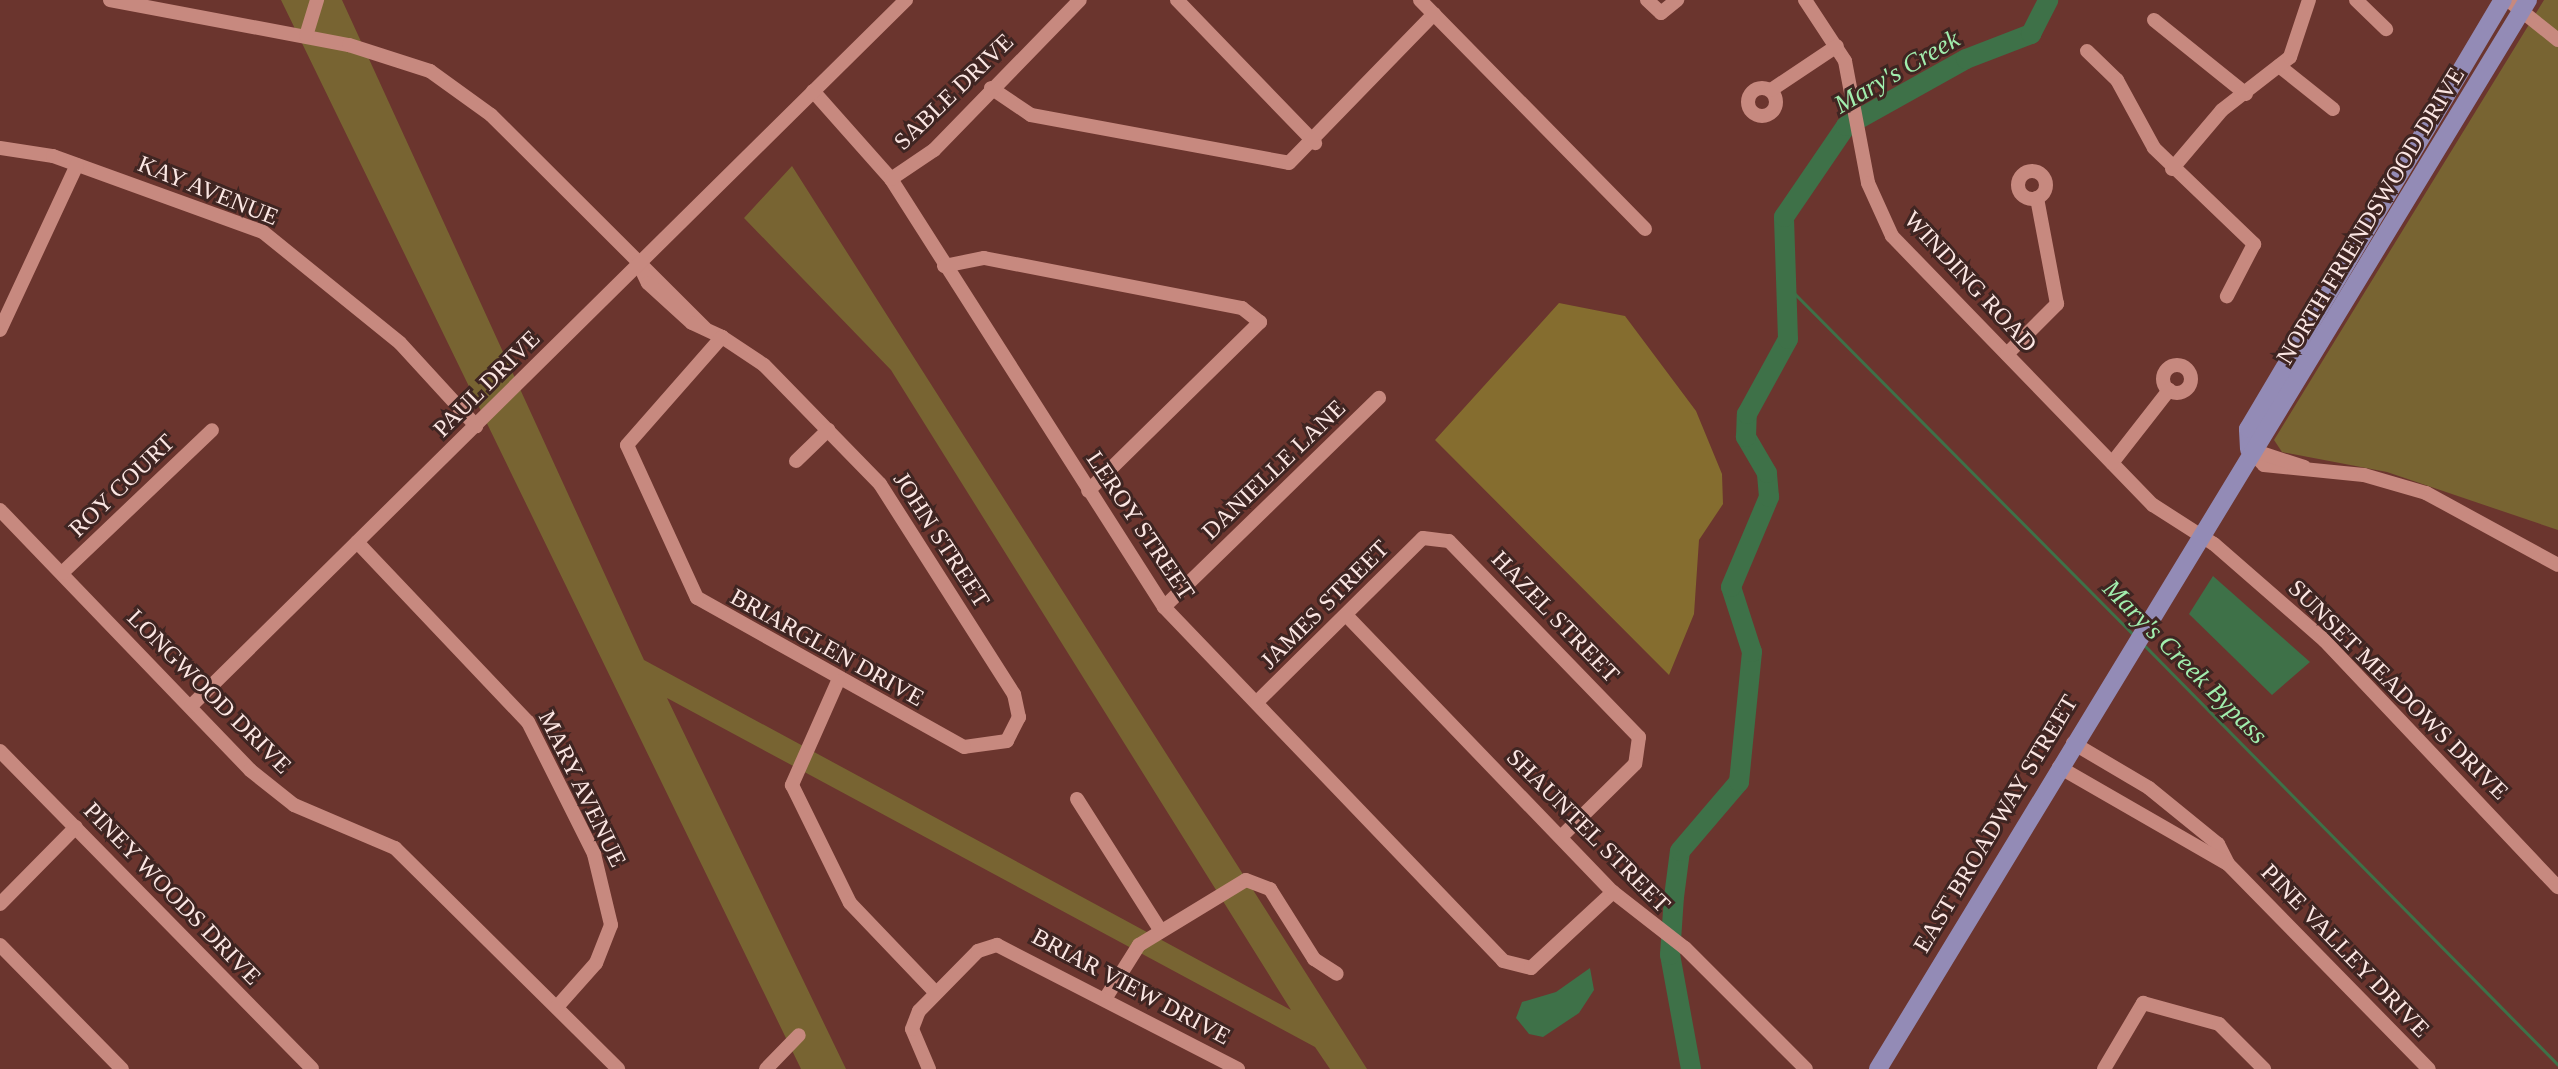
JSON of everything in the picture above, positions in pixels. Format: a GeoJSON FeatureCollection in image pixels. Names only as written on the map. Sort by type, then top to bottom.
{"type":"FeatureCollection","features":[{"type":"Feature","properties":{"kind":"main road","name":"NORTH FRIENDSWOOD DRIVE"},"geometry":{"type":"LineString","coordinates":[[2156,604],[2249,449],[2268,438],[2515,3]]}},
{"type":"Feature","properties":{"kind":"main road","name":"EAST BROADWAY STREET"},"geometry":{"type":"LineString","coordinates":[[1878,1069],[2156,604]]}},
{"type":"Feature","properties":{"kind":"street","name":"JOHN STREET"},"geometry":{"type":"LineString","coordinates":[[110,0],[306,36],[430,71],[491,115],[638,262],[648,283],[705,328],[764,365],[897,507],[1014,694],[1019,717],[1007,741]]}},
{"type":"Feature","properties":{"kind":"street"},"geometry":{"type":"LineString","coordinates":[[306,36],[317,0]]}},
{"type":"Feature","properties":{"kind":"street","name":"PAUL DRIVE"},"geometry":{"type":"LineString","coordinates":[[191,706],[906,0]]}},
{"type":"Feature","properties":{"kind":"street","name":"SABLE DRIVE"},"geometry":{"type":"LineString","coordinates":[[891,179],[934,150],[1080,0]]}},
{"type":"Feature","properties":{"kind":"street"},"geometry":{"type":"LineString","coordinates":[[1177,0],[1315,143]]}},
{"type":"Feature","properties":{"kind":"street"},"geometry":{"type":"LineString","coordinates":[[1420,0],[1645,229]]}},
{"type":"Feature","properties":{"kind":"street"},"geometry":{"type":"LineString","coordinates":[[1647,0],[1661,13],[1677,0]]}},
{"type":"Feature","properties":{"kind":"street","name":"WINDING ROAD"},"geometry":{"type":"LineString","coordinates":[[1805,0],[1837,46],[1853,97],[1860,143],[1892,236],[2153,505],[2198,534]]}},
{"type":"Feature","properties":{"kind":"street"},"geometry":{"type":"LineString","coordinates":[[2172,169],[2246,94],[2290,57],[2309,0]]}},
{"type":"Feature","properties":{"kind":"street"},"geometry":{"type":"LineString","coordinates":[[2356,0],[2386,29]]}},
{"type":"Feature","properties":{"kind":"street"},"geometry":{"type":"LineString","coordinates":[[2515,3],[2558,40]]}},
{"type":"Feature","properties":{"kind":"street"},"geometry":{"type":"LineString","coordinates":[[991,88],[1031,115],[1270,163],[1295,161],[1434,14]]}},
{"type":"Feature","properties":{"kind":"street"},"geometry":{"type":"LineString","coordinates":[[2154,20],[2246,94]]}},
{"type":"Feature","properties":{"kind":"street"},"geometry":{"type":"LineString","coordinates":[[1771,90],[1837,46]]}},
{"type":"Feature","properties":{"kind":"street"},"geometry":{"type":"LineString","coordinates":[[2087,51],[2117,80],[2172,169],[2254,244],[2227,296]]}},
{"type":"Feature","properties":{"kind":"street"},"geometry":{"type":"LineString","coordinates":[[2279,66],[2333,109]]}},
{"type":"Feature","properties":{"kind":"street","name":"LEROY STREET"},"geometry":{"type":"LineString","coordinates":[[813,91],[891,179],[1164,607],[1503,961],[1523,971],[1613,892]]}},
{"type":"Feature","properties":{"kind":"street","name":"KAY AVENUE"},"geometry":{"type":"LineString","coordinates":[[0,148],[77,165],[242,224],[286,247],[400,343],[476,426]]}},
{"type":"Feature","properties":{"kind":"street"},"geometry":{"type":"LineString","coordinates":[[0,330],[77,165]]}},
{"type":"Feature","properties":{"kind":"street"},"geometry":{"type":"LineString","coordinates":[[2007,354],[2057,304],[2037,198]]}},
{"type":"Feature","properties":{"kind":"street"},"geometry":{"type":"LineString","coordinates":[[944,266],[984,258],[1242,308],[1260,322],[1088,491]]}},
{"type":"Feature","properties":{"kind":"street","name":"BRIARGLEN DRIVE"},"geometry":{"type":"LineString","coordinates":[[722,337],[630,436],[628,456],[703,605],[964,747],[991,749],[1007,741]]}},
{"type":"Feature","properties":{"kind":"street"},"geometry":{"type":"LineString","coordinates":[[2112,463],[2169,390]]}},
{"type":"Feature","properties":{"kind":"street","name":"DANIELLE LANE"},"geometry":{"type":"LineString","coordinates":[[1164,607],[1379,398]]}},
{"type":"Feature","properties":{"kind":"street","name":"ROY COURT"},"geometry":{"type":"LineString","coordinates":[[62,573],[212,430]]}},
{"type":"Feature","properties":{"kind":"street"},"geometry":{"type":"LineString","coordinates":[[796,461],[828,430]]}},
{"type":"Feature","properties":{"kind":"street"},"geometry":{"type":"LineString","coordinates":[[2249,449],[2264,465],[2304,467],[2426,493],[2558,565]]}},
{"type":"Feature","properties":{"kind":"street","name":"LONGWOOD DRIVE"},"geometry":{"type":"LineString","coordinates":[[0,510],[191,706],[294,805],[395,848],[618,1069]]}},
{"type":"Feature","properties":{"kind":"street","name":"SUNSET MEADOWS DRIVE"},"geometry":{"type":"LineString","coordinates":[[2198,534],[2325,641],[2558,887]]}},
{"type":"Feature","properties":{"kind":"street","name":"JAMES STREET"},"geometry":{"type":"LineString","coordinates":[[1257,702],[1423,538]]}},
{"type":"Feature","properties":{"kind":"street","name":"HAZEL STREET"},"geometry":{"type":"LineString","coordinates":[[1423,538],[1458,549],[1634,730],[1642,747],[1635,764],[1561,837]]}},
{"type":"Feature","properties":{"kind":"street","name":"MARY AVENUE"},"geometry":{"type":"LineString","coordinates":[[357,542],[528,722],[594,854],[611,925],[596,963],[557,1007]]}},
{"type":"Feature","properties":{"kind":"street","name":"SHAUNTEL STREET"},"geometry":{"type":"LineString","coordinates":[[1346,615],[1613,892],[1656,932],[1685,948],[1806,1069]]}},
{"type":"Feature","properties":{"kind":"street"},"geometry":{"type":"LineString","coordinates":[[838,681],[795,765],[792,785],[850,903],[936,993]]}},
{"type":"Feature","properties":{"kind":"street","name":"PINE VALLEY DRIVE"},"geometry":{"type":"LineString","coordinates":[[2073,743],[2149,788],[2218,844],[2228,864]]}},
{"type":"Feature","properties":{"kind":"street","name":"PINEY WOODS DRIVE"},"geometry":{"type":"LineString","coordinates":[[0,751],[312,1069]]}},
{"type":"Feature","properties":{"kind":"street","name":"PINE VALLEY DRIVE"},"geometry":{"type":"LineString","coordinates":[[2059,767],[2228,864],[2429,1069]]}},
{"type":"Feature","properties":{"kind":"street"},"geometry":{"type":"LineString","coordinates":[[1077,799],[1160,930]]}},
{"type":"Feature","properties":{"kind":"street"},"geometry":{"type":"LineString","coordinates":[[0,904],[76,827]]}},
{"type":"Feature","properties":{"kind":"street"},"geometry":{"type":"LineString","coordinates":[[1105,999],[1130,955],[1160,930],[1233,884],[1260,883],[1314,959],[1337,974]]}},
{"type":"Feature","properties":{"kind":"street"},"geometry":{"type":"LineString","coordinates":[[0,945],[122,1069]]}},
{"type":"Feature","properties":{"kind":"street","name":"BRIAR VIEW DRIVE"},"geometry":{"type":"LineString","coordinates":[[929,1069],[912,1029],[936,993],[978,951],[997,945],[1238,1069]]}},
{"type":"Feature","properties":{"kind":"street"},"geometry":{"type":"LineString","coordinates":[[2104,1069],[2143,1003],[2219,1024],[2264,1069]]}},
{"type":"Feature","properties":{"kind":"street"},"geometry":{"type":"LineString","coordinates":[[766,1069],[799,1035]]}},
{"type":"Feature","properties":{"kind":"shaded area"},"geometry":{"type":"Polygon","coordinates":[[[281,0],[342,0],[644,660],[1291,1010],[891,370],[744,218],[792,166],[1367,1069],[1330,1069],[1315,1047],[667,698],[846,1069],[801,1069],[281,0]]]}},
{"type":"Feature","properties":{"kind":"shaded area"},"geometry":{"type":"Polygon","coordinates":[[[2544,0],[2558,0],[2558,530],[2387,472],[2282,452],[2274,440],[2544,0]]]}},
{"type":"Feature","properties":{"kind":"shaded area"},"geometry":{"type":"Polygon","coordinates":[[[1559,303],[1625,316],[1696,411],[1722,474],[1723,504],[1699,540],[1694,614],[1669,675],[1435,440],[1559,303]]]}},
{"type":"Feature","properties":{"kind":"shaded area"},"geometry":{"type":"Polygon","coordinates":[[[2213,576],[2310,662],[2272,695],[2189,614],[2213,576]]]}},
{"type":"Feature","properties":{"kind":"shaded area"},"geometry":{"type":"Polygon","coordinates":[[[1590,968],[1594,990],[1579,1013],[1543,1037],[1529,1034],[1516,1018],[1522,1002],[1556,992],[1590,968]]]}},
{"type":"Feature","properties":{"kind":"waterway","name":"Mary's Creek"},"geometry":{"type":"LineString","coordinates":[[1691,1069],[1670,955],[1674,897],[1680,851],[1739,782],[1752,652],[1731,587],[1769,497],[1767,473],[1746,437],[1747,414],[1788,339],[1784,217],[1846,126],[1966,59],[2031,34],[2048,0]]}},
{"type":"Feature","properties":{"kind":"waterway","name":"Mary's Creek Bypass"},"geometry":{"type":"LineString","coordinates":[[1786,285],[2134,635]]}},
{"type":"Feature","properties":{"kind":"waterway","name":"Mary's Creek Bypass"},"geometry":{"type":"LineString","coordinates":[[2145,646],[2558,1065]]}}]}
